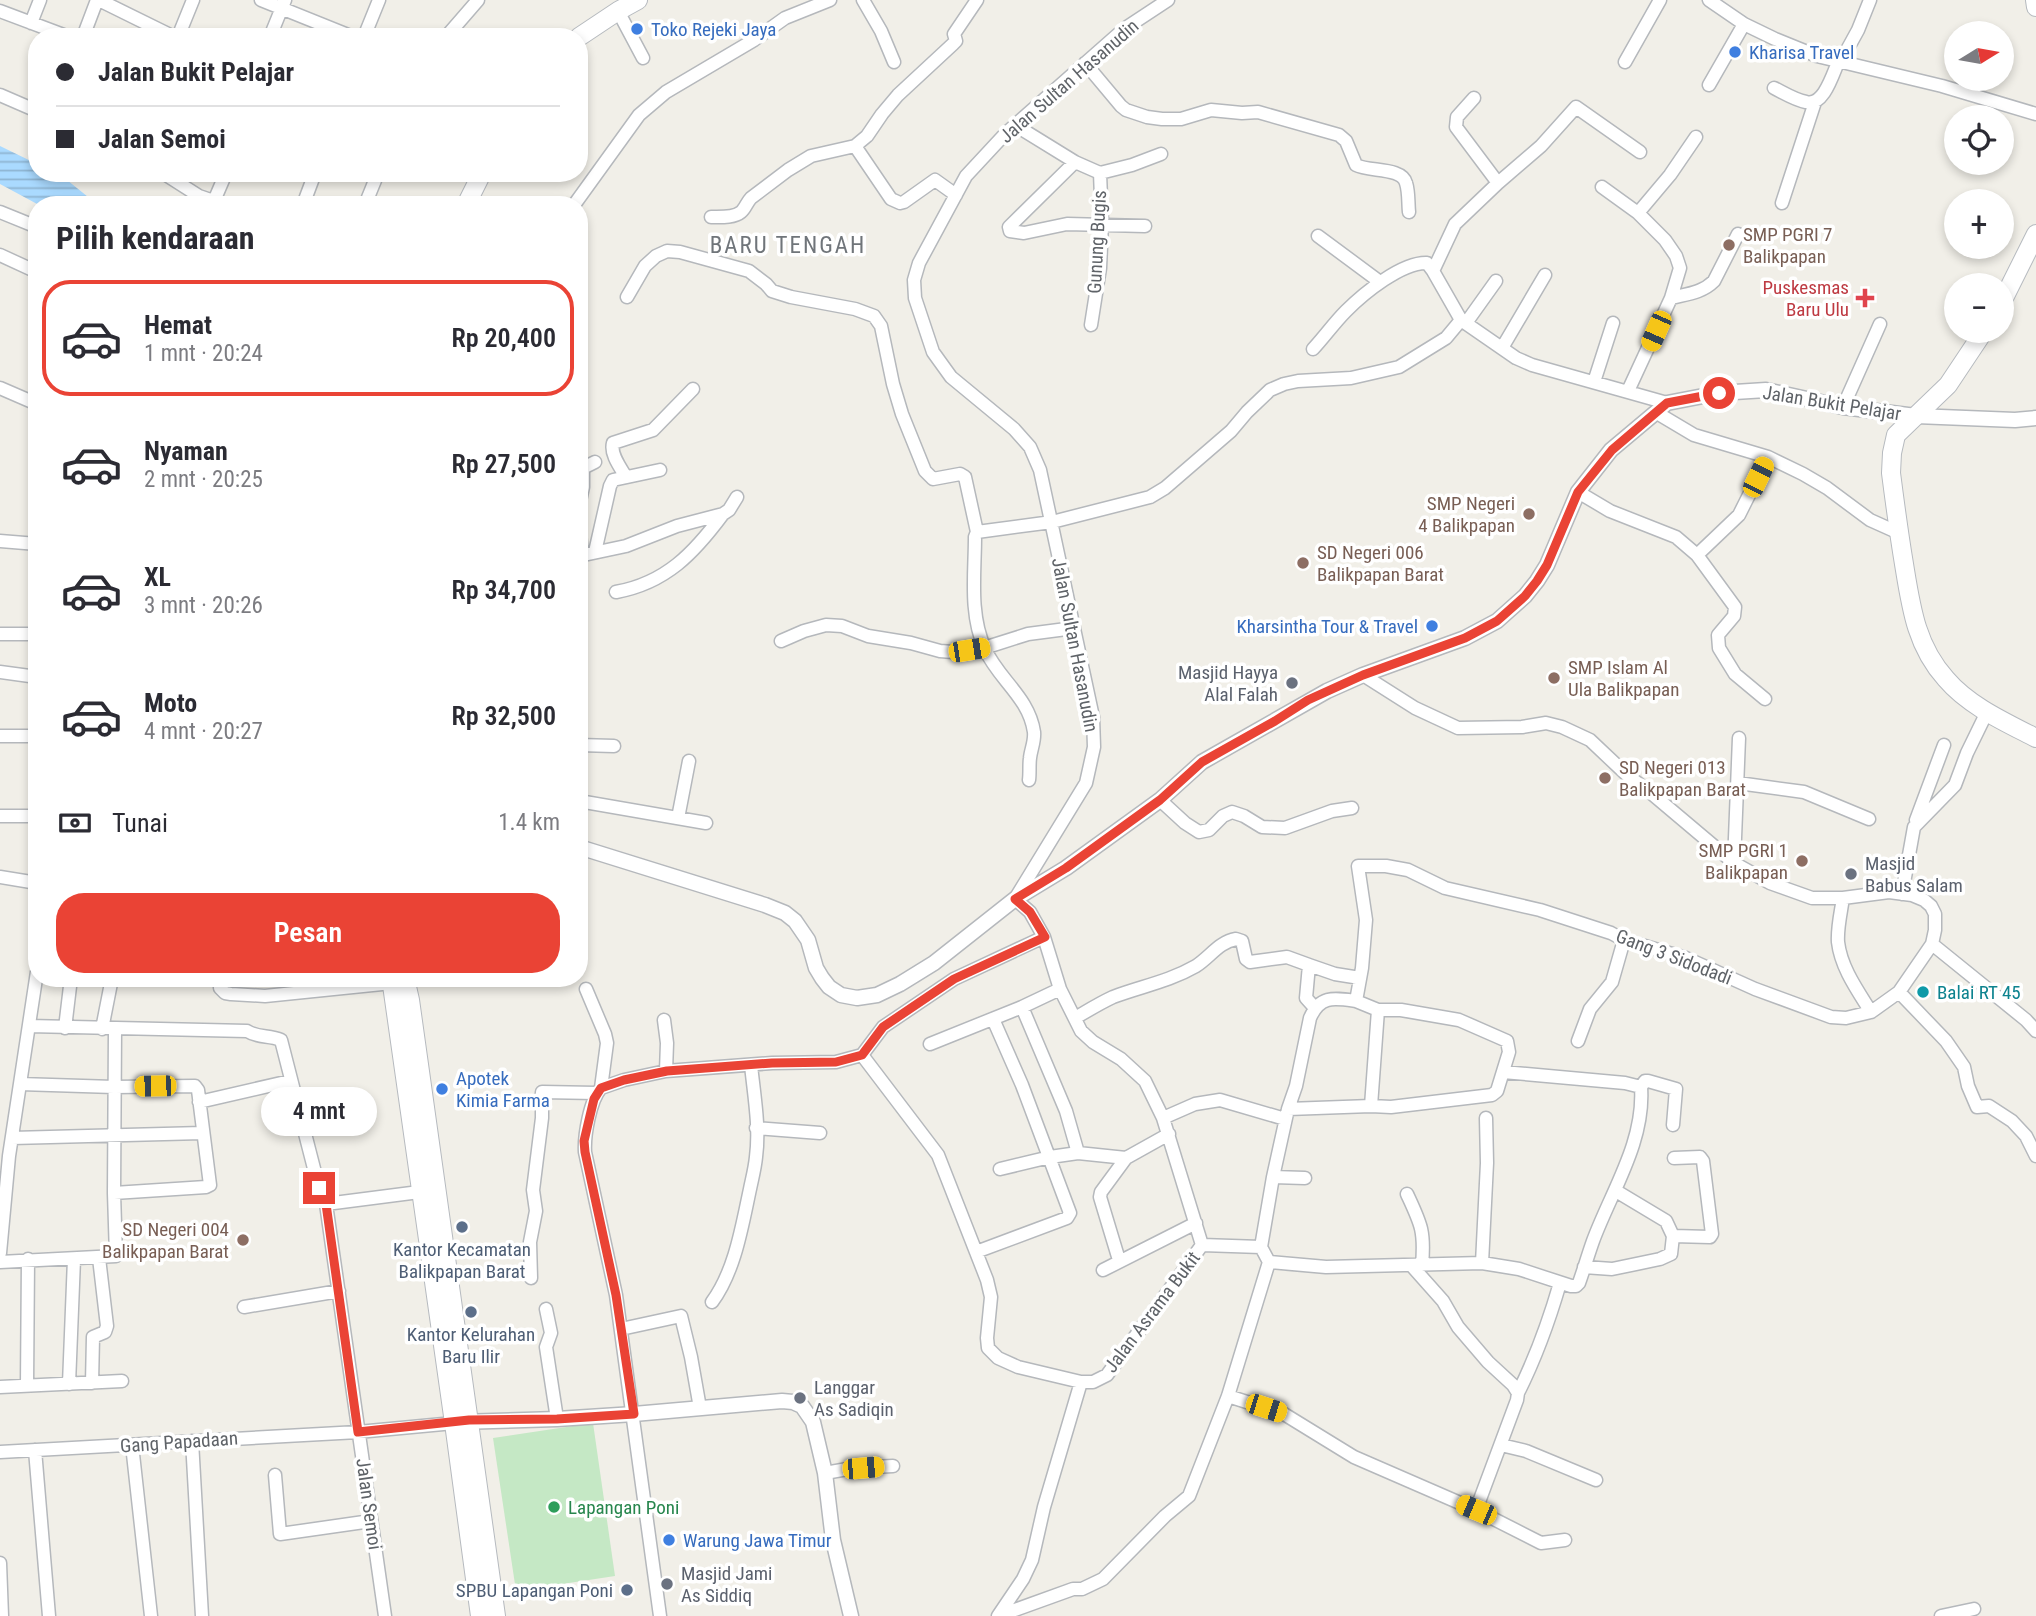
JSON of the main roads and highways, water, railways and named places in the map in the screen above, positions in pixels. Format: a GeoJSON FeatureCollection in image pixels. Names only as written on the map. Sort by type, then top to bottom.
{"type":"FeatureCollection","features":[{"type":"Feature","properties":{"kind":"main road"},"geometry":{"type":"LineString","coordinates":[[588,31],[638,0]]}},
{"type":"Feature","properties":{"kind":"main road"},"geometry":{"type":"LineString","coordinates":[[2035,0],[2036,7]]}},
{"type":"Feature","properties":{"kind":"main road"},"geometry":{"type":"LineString","coordinates":[[2014,278],[2036,234]]}},
{"type":"Feature","properties":{"kind":"main road"},"geometry":{"type":"LineString","coordinates":[[1976,343],[1948,385],[1896,435],[1891,473],[1899,533],[1913,618],[1924,648],[1946,680],[1987,712],[2036,738]]}},
{"type":"Feature","properties":{"kind":"main road"},"geometry":{"type":"LineString","coordinates":[[401,987],[410,1000],[429,1191],[462,1421],[496,1616]]}},
{"type":"Feature","properties":{"kind":"main road"},"geometry":{"type":"LineString","coordinates":[[462,1421],[480,1616]]}},
{"type":"Feature","properties":{"kind":"water"},"geometry":{"type":"Polygon","coordinates":[[[0,146],[28,160],[28,182],[69,182],[87,196],[28,196],[28,199],[0,184],[0,146]]]}},
{"type":"Feature","properties":{"kind":"place","name":"Toko Rejeki Jaya"},"geometry":{"type":"Point","coordinates":[637,29]}},
{"type":"Feature","properties":{"kind":"place","name":"Kharisa Travel"},"geometry":{"type":"Point","coordinates":[1735,52]}},
{"type":"Feature","properties":{"kind":"place","name":"SMP PGRI 7 Balikpapan"},"geometry":{"type":"Point","coordinates":[1729,245]}},
{"type":"Feature","properties":{"kind":"place","name":"Puskesmas Baru Ulu"},"geometry":{"type":"Point","coordinates":[1865,298]}},
{"type":"Feature","properties":{"kind":"place","name":"SMP Negeri 4 Balikpapan"},"geometry":{"type":"Point","coordinates":[1529,514]}},
{"type":"Feature","properties":{"kind":"place","name":"SD Negeri 006 Balikpapan Barat"},"geometry":{"type":"Point","coordinates":[1303,563]}},
{"type":"Feature","properties":{"kind":"place","name":"Kharsintha Tour & Travel"},"geometry":{"type":"Point","coordinates":[1432,626]}},
{"type":"Feature","properties":{"kind":"place","name":"SMP Islam Al Ula Balikpapan"},"geometry":{"type":"Point","coordinates":[1554,678]}},
{"type":"Feature","properties":{"kind":"place","name":"Masjid Hayya Alal Falah"},"geometry":{"type":"Point","coordinates":[1292,683]}},
{"type":"Feature","properties":{"kind":"place","name":"SD Negeri 013 Balikpapan Barat"},"geometry":{"type":"Point","coordinates":[1605,778]}},
{"type":"Feature","properties":{"kind":"place","name":"SMP PGRI 1 Balikpapan"},"geometry":{"type":"Point","coordinates":[1802,861]}},
{"type":"Feature","properties":{"kind":"place","name":"Masjid Babus Salam"},"geometry":{"type":"Point","coordinates":[1851,874]}},
{"type":"Feature","properties":{"kind":"place","name":"Balai RT 45"},"geometry":{"type":"Point","coordinates":[1923,992]}},
{"type":"Feature","properties":{"kind":"place","name":"Apotek Kimia Farma"},"geometry":{"type":"Point","coordinates":[442,1089]}},
{"type":"Feature","properties":{"kind":"place","name":"Kantor Kecamatan Balikpapan Barat"},"geometry":{"type":"Point","coordinates":[462,1227]}},
{"type":"Feature","properties":{"kind":"place","name":"SD Negeri 004 Balikpapan Barat"},"geometry":{"type":"Point","coordinates":[243,1240]}},
{"type":"Feature","properties":{"kind":"place","name":"Kantor Kelurahan Baru Ilir"},"geometry":{"type":"Point","coordinates":[471,1312]}},
{"type":"Feature","properties":{"kind":"place","name":"Langgar As Sadiqin"},"geometry":{"type":"Point","coordinates":[800,1398]}},
{"type":"Feature","properties":{"kind":"place","name":"Lapangan Poni"},"geometry":{"type":"Point","coordinates":[554,1507]}},
{"type":"Feature","properties":{"kind":"place","name":"Warung Jawa Timur"},"geometry":{"type":"Point","coordinates":[669,1540]}},
{"type":"Feature","properties":{"kind":"place","name":"Masjid Jami As Siddiq"},"geometry":{"type":"Point","coordinates":[667,1584]}},
{"type":"Feature","properties":{"kind":"place","name":"SPBU Lapangan Poni"},"geometry":{"type":"Point","coordinates":[627,1590]}},
{"type":"Feature","properties":{"kind":"district","name":"BARU TENGAH"},"geometry":{"type":"Point","coordinates":[788,245]}}]}
